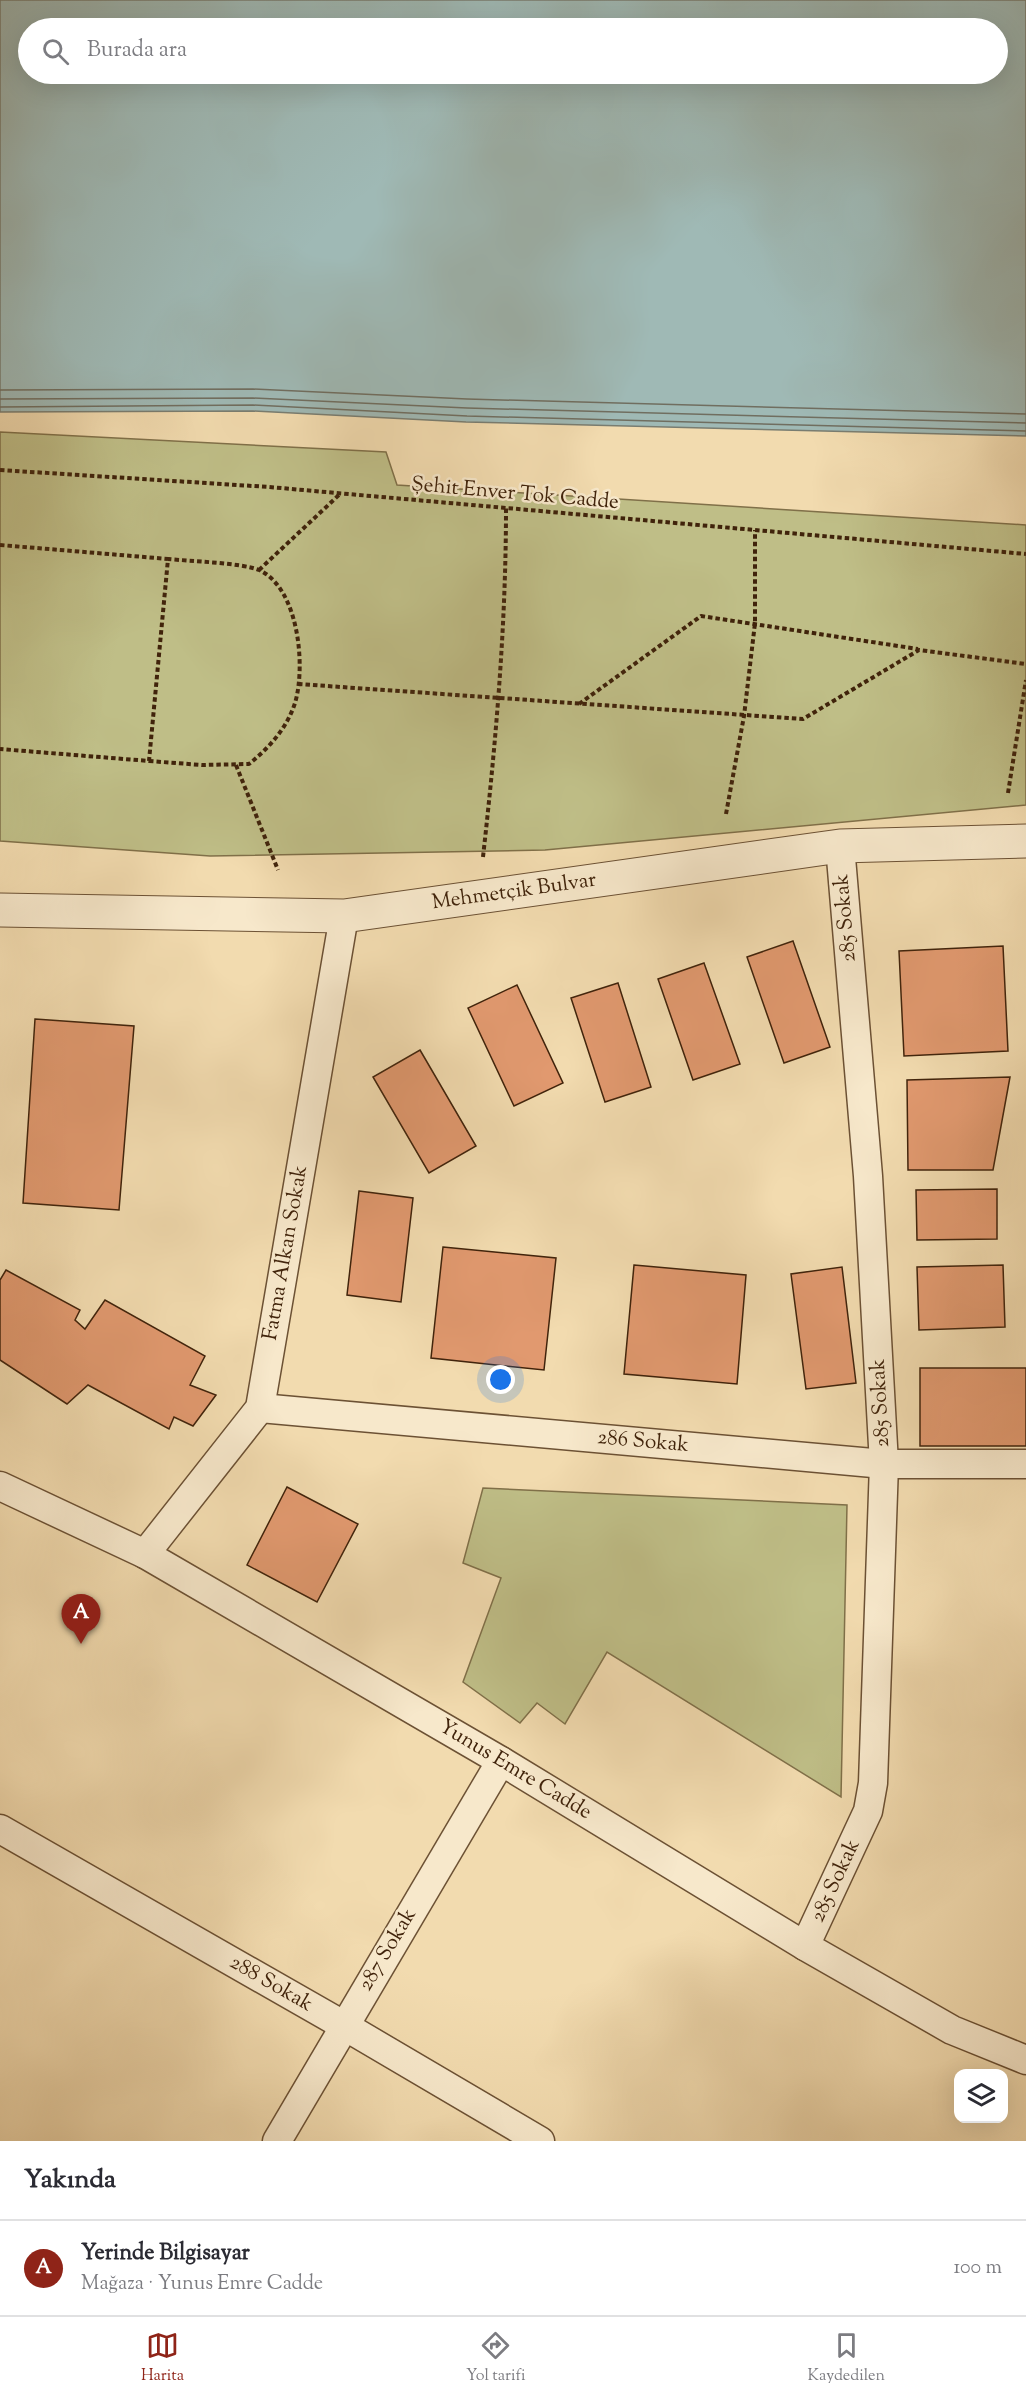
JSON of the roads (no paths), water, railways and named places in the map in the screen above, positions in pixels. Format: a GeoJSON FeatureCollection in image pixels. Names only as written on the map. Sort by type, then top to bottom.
{"type":"FeatureCollection","features":[{"type":"Feature","properties":{"kind":"street","name":"Mehmetçik Bulvar"},"geometry":{"type":"LineString","coordinates":[[0,910],[344,916],[840,846],[1026,841]]}},
{"type":"Feature","properties":{"kind":"street","name":"285 Sokak"},"geometry":{"type":"LineString","coordinates":[[805,1946],[853,1847],[868,1811],[873,1783],[884,1464],[868,1176],[840,846]]}},
{"type":"Feature","properties":{"kind":"street","name":"Fatma Alkan Sokak"},"geometry":{"type":"LineString","coordinates":[[146,1554],[260,1408],[344,916]]}},
{"type":"Feature","properties":{"kind":"street","name":"286 Sokak"},"geometry":{"type":"LineString","coordinates":[[260,1408],[884,1464],[1026,1464]]}},
{"type":"Feature","properties":{"kind":"street","name":"Yunus Emre Cadde"},"geometry":{"type":"LineString","coordinates":[[0,1486],[146,1554],[501,1761],[805,1946],[952,2030],[1026,2060]]}},
{"type":"Feature","properties":{"kind":"street","name":"287 Sokak"},"geometry":{"type":"LineString","coordinates":[[277,2141],[343,2025],[501,1761]]}},
{"type":"Feature","properties":{"kind":"street","name":"288 Sokak"},"geometry":{"type":"LineString","coordinates":[[0,1829],[343,2025],[540,2141]]}},
{"type":"Feature","properties":{"kind":"water"},"geometry":{"type":"Polygon","coordinates":[[[0,0],[1026,0],[1026,436],[466,422],[253,411],[0,412],[0,0]]]}},
{"type":"Feature","properties":{"kind":"place","name":"Yerinde Bilgisayar"},"geometry":{"type":"Point","coordinates":[81,1644]}}]}
